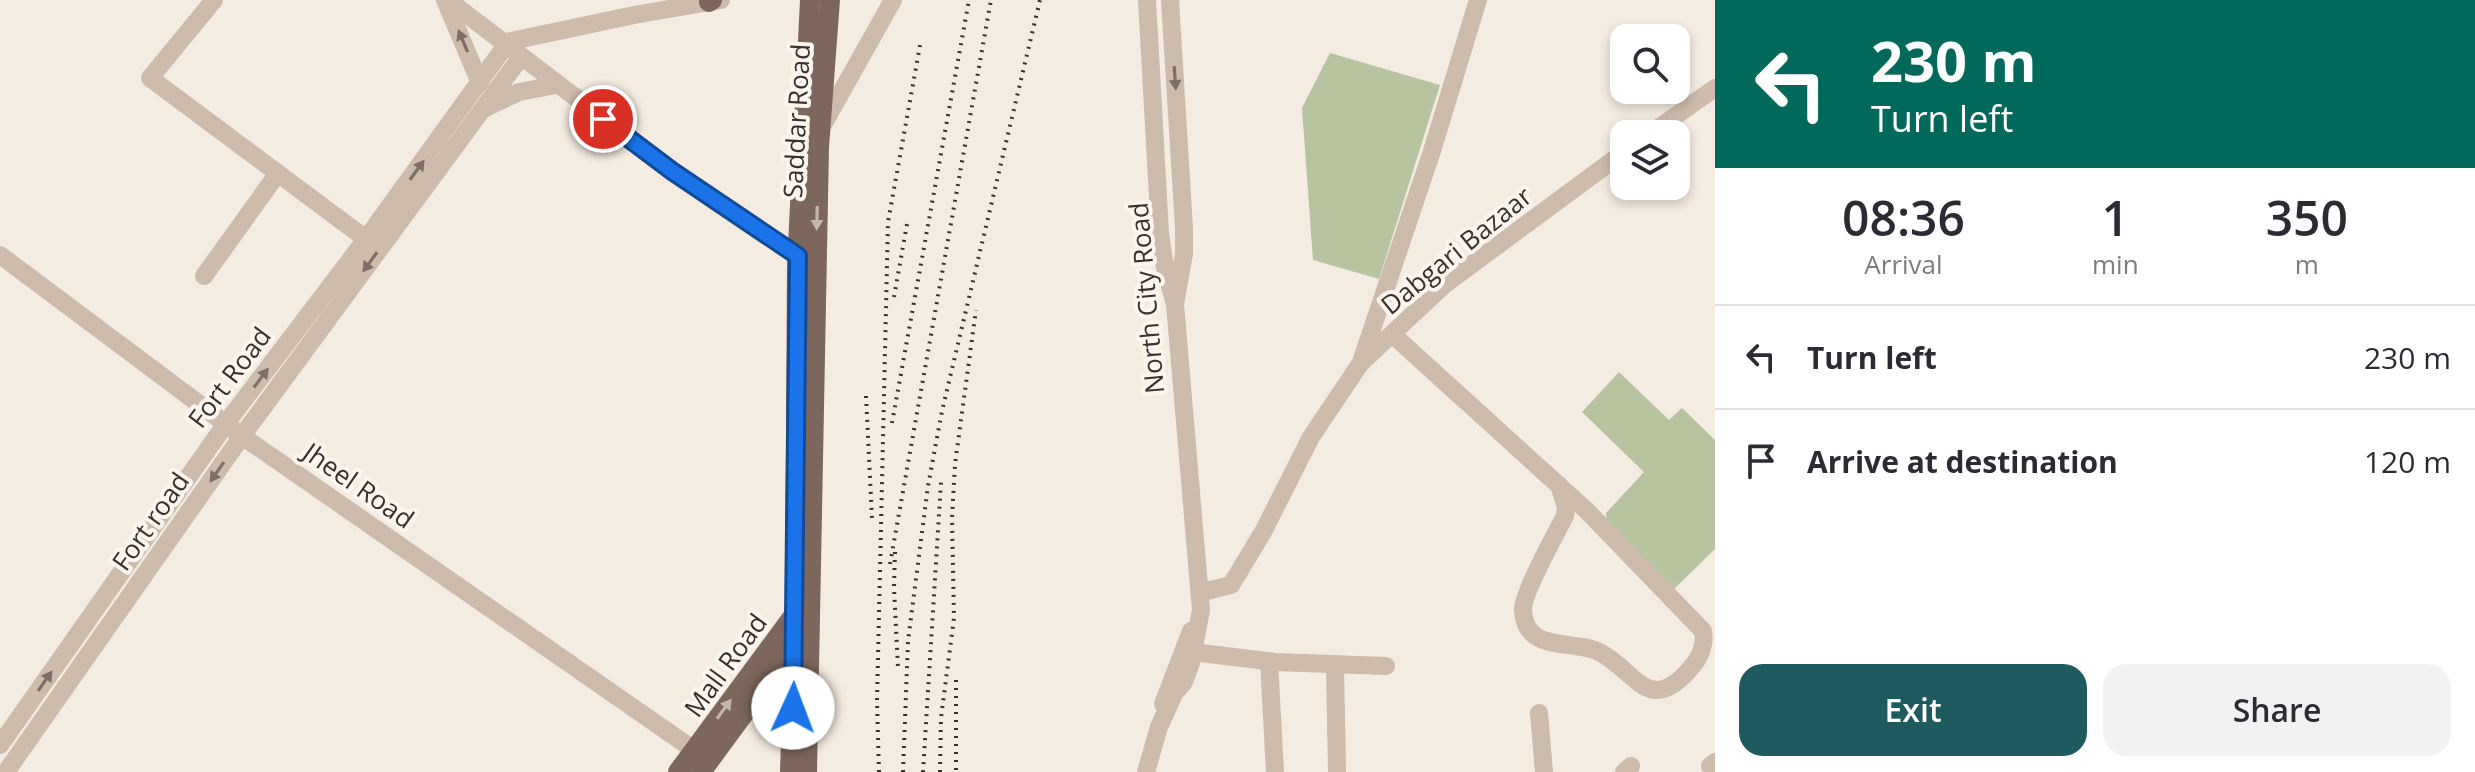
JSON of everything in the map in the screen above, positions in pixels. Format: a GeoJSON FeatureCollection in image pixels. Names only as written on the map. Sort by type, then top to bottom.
{"type":"FeatureCollection","features":[{"type":"Feature","properties":{"kind":"main road","name":"Saddar Road"},"geometry":{"type":"LineString","coordinates":[[807,772],[798,256],[810,0]]}},
{"type":"Feature","properties":{"kind":"main road","name":"Saddar Road"},"geometry":{"type":"LineString","coordinates":[[811,587],[819,131],[830,0]]}},
{"type":"Feature","properties":{"kind":"main road","name":"Mall Road"},"geometry":{"type":"LineString","coordinates":[[678,772],[803,616],[811,587]]}},
{"type":"Feature","properties":{"kind":"main road","name":"Saddar Road"},"geometry":{"type":"LineString","coordinates":[[790,772],[795,645],[803,616]]}},
{"type":"Feature","properties":{"kind":"main road","name":"Mall Road"},"geometry":{"type":"LineString","coordinates":[[701,772],[795,645]]}},
{"type":"Feature","properties":{"kind":"street"},"geometry":{"type":"LineString","coordinates":[[214,0],[150,78],[366,239]]}},
{"type":"Feature","properties":{"kind":"street"},"geometry":{"type":"LineString","coordinates":[[447,0],[672,171],[798,256]]}},
{"type":"Feature","properties":{"kind":"street"},"geometry":{"type":"LineString","coordinates":[[447,0],[480,83]]}},
{"type":"Feature","properties":{"kind":"street"},"geometry":{"type":"LineString","coordinates":[[819,131],[893,0]]}},
{"type":"Feature","properties":{"kind":"street"},"geometry":{"type":"LineString","coordinates":[[1147,0],[1160,233],[1175,304],[1201,610],[1191,663],[1159,727],[1149,772]]}},
{"type":"Feature","properties":{"kind":"street","name":"North City Road"},"geometry":{"type":"LineString","coordinates":[[1154,0],[1163,182],[1181,407],[1202,592]]}},
{"type":"Feature","properties":{"kind":"street"},"geometry":{"type":"LineString","coordinates":[[1170,0],[1184,228],[1184,254],[1175,304]]}},
{"type":"Feature","properties":{"kind":"street"},"geometry":{"type":"LineString","coordinates":[[1360,364],[1478,0]]}},
{"type":"Feature","properties":{"kind":"street"},"geometry":{"type":"LineString","coordinates":[[510,49],[634,15],[714,1]]}},
{"type":"Feature","properties":{"kind":"street","name":"Fort Road"},"geometry":{"type":"LineString","coordinates":[[0,745],[227,422],[480,83],[510,49]]}},
{"type":"Feature","properties":{"kind":"street","name":"Fort road"},"geometry":{"type":"LineString","coordinates":[[6,772],[242,436],[482,109],[510,49]]}},
{"type":"Feature","properties":{"kind":"street"},"geometry":{"type":"LineString","coordinates":[[482,109],[519,92],[556,85]]}},
{"type":"Feature","properties":{"kind":"street"},"geometry":{"type":"LineString","coordinates":[[1670,120],[1715,88]]}},
{"type":"Feature","properties":{"kind":"street","name":"Dabgari Bazaar"},"geometry":{"type":"LineString","coordinates":[[1202,592],[1231,585],[1263,532],[1311,437],[1360,364],[1444,285],[1610,162]]}},
{"type":"Feature","properties":{"kind":"street"},"geometry":{"type":"LineString","coordinates":[[204,276],[278,173]]}},
{"type":"Feature","properties":{"kind":"street","name":"Jheel Road"},"geometry":{"type":"LineString","coordinates":[[0,255],[242,436],[694,750]]}},
{"type":"Feature","properties":{"kind":"street"},"geometry":{"type":"LineString","coordinates":[[1392,334],[1559,485],[1587,511],[1703,631],[1705,638],[1695,664],[1670,687],[1651,691],[1640,686],[1599,652],[1543,641],[1526,623],[1523,605],[1565,516],[1566,507],[1559,485]]}},
{"type":"Feature","properties":{"kind":"street"},"geometry":{"type":"LineString","coordinates":[[1149,772],[1148,751],[1202,592]]}},
{"type":"Feature","properties":{"kind":"street"},"geometry":{"type":"LineString","coordinates":[[1184,651],[1269,661],[1386,666]]}},
{"type":"Feature","properties":{"kind":"street"},"geometry":{"type":"LineString","coordinates":[[1269,661],[1275,772]]}},
{"type":"Feature","properties":{"kind":"street"},"geometry":{"type":"LineString","coordinates":[[1335,665],[1337,772]]}},
{"type":"Feature","properties":{"kind":"street"},"geometry":{"type":"LineString","coordinates":[[1539,713],[1544,772]]}},
{"type":"Feature","properties":{"kind":"green space"},"geometry":{"type":"Polygon","coordinates":[[[1330,53],[1440,85],[1379,279],[1313,260],[1302,108],[1330,53]]]}},
{"type":"Feature","properties":{"kind":"green space"},"geometry":{"type":"Polygon","coordinates":[[[1619,372],[1669,420],[1682,408],[1715,440],[1715,549],[1671,592],[1607,526],[1606,513],[1644,472],[1582,412],[1619,372]]]}},
{"type":"Feature","properties":{"kind":"railway"},"geometry":{"type":"LineString","coordinates":[[892,423],[969,0]]}},
{"type":"Feature","properties":{"kind":"railway"},"geometry":{"type":"LineString","coordinates":[[890,564],[991,0]]}},
{"type":"Feature","properties":{"kind":"railway"},"geometry":{"type":"LineString","coordinates":[[903,772],[908,641],[928,486],[942,411],[1040,0]]}},
{"type":"Feature","properties":{"kind":"railway"},"geometry":{"type":"LineString","coordinates":[[879,772],[877,701],[888,222],[921,40]]}},
{"type":"Feature","properties":{"kind":"railway"},"geometry":{"type":"LineString","coordinates":[[894,297],[907,224]]}},
{"type":"Feature","properties":{"kind":"railway"},"geometry":{"type":"LineString","coordinates":[[940,772],[941,718],[954,618],[952,518],[955,464],[976,310]]}},
{"type":"Feature","properties":{"kind":"railway"},"geometry":{"type":"LineString","coordinates":[[866,396],[872,518]]}},
{"type":"Feature","properties":{"kind":"railway"},"geometry":{"type":"LineString","coordinates":[[923,772],[941,482]]}},
{"type":"Feature","properties":{"kind":"railway"},"geometry":{"type":"LineString","coordinates":[[895,552],[898,668]]}},
{"type":"Feature","properties":{"kind":"railway"},"geometry":{"type":"LineString","coordinates":[[956,680],[956,772]]}},
{"type":"Feature","properties":{"kind":"route"},"geometry":{"type":"LineString","coordinates":[[603,119],[672,171],[798,256],[793,708]]}}]}
